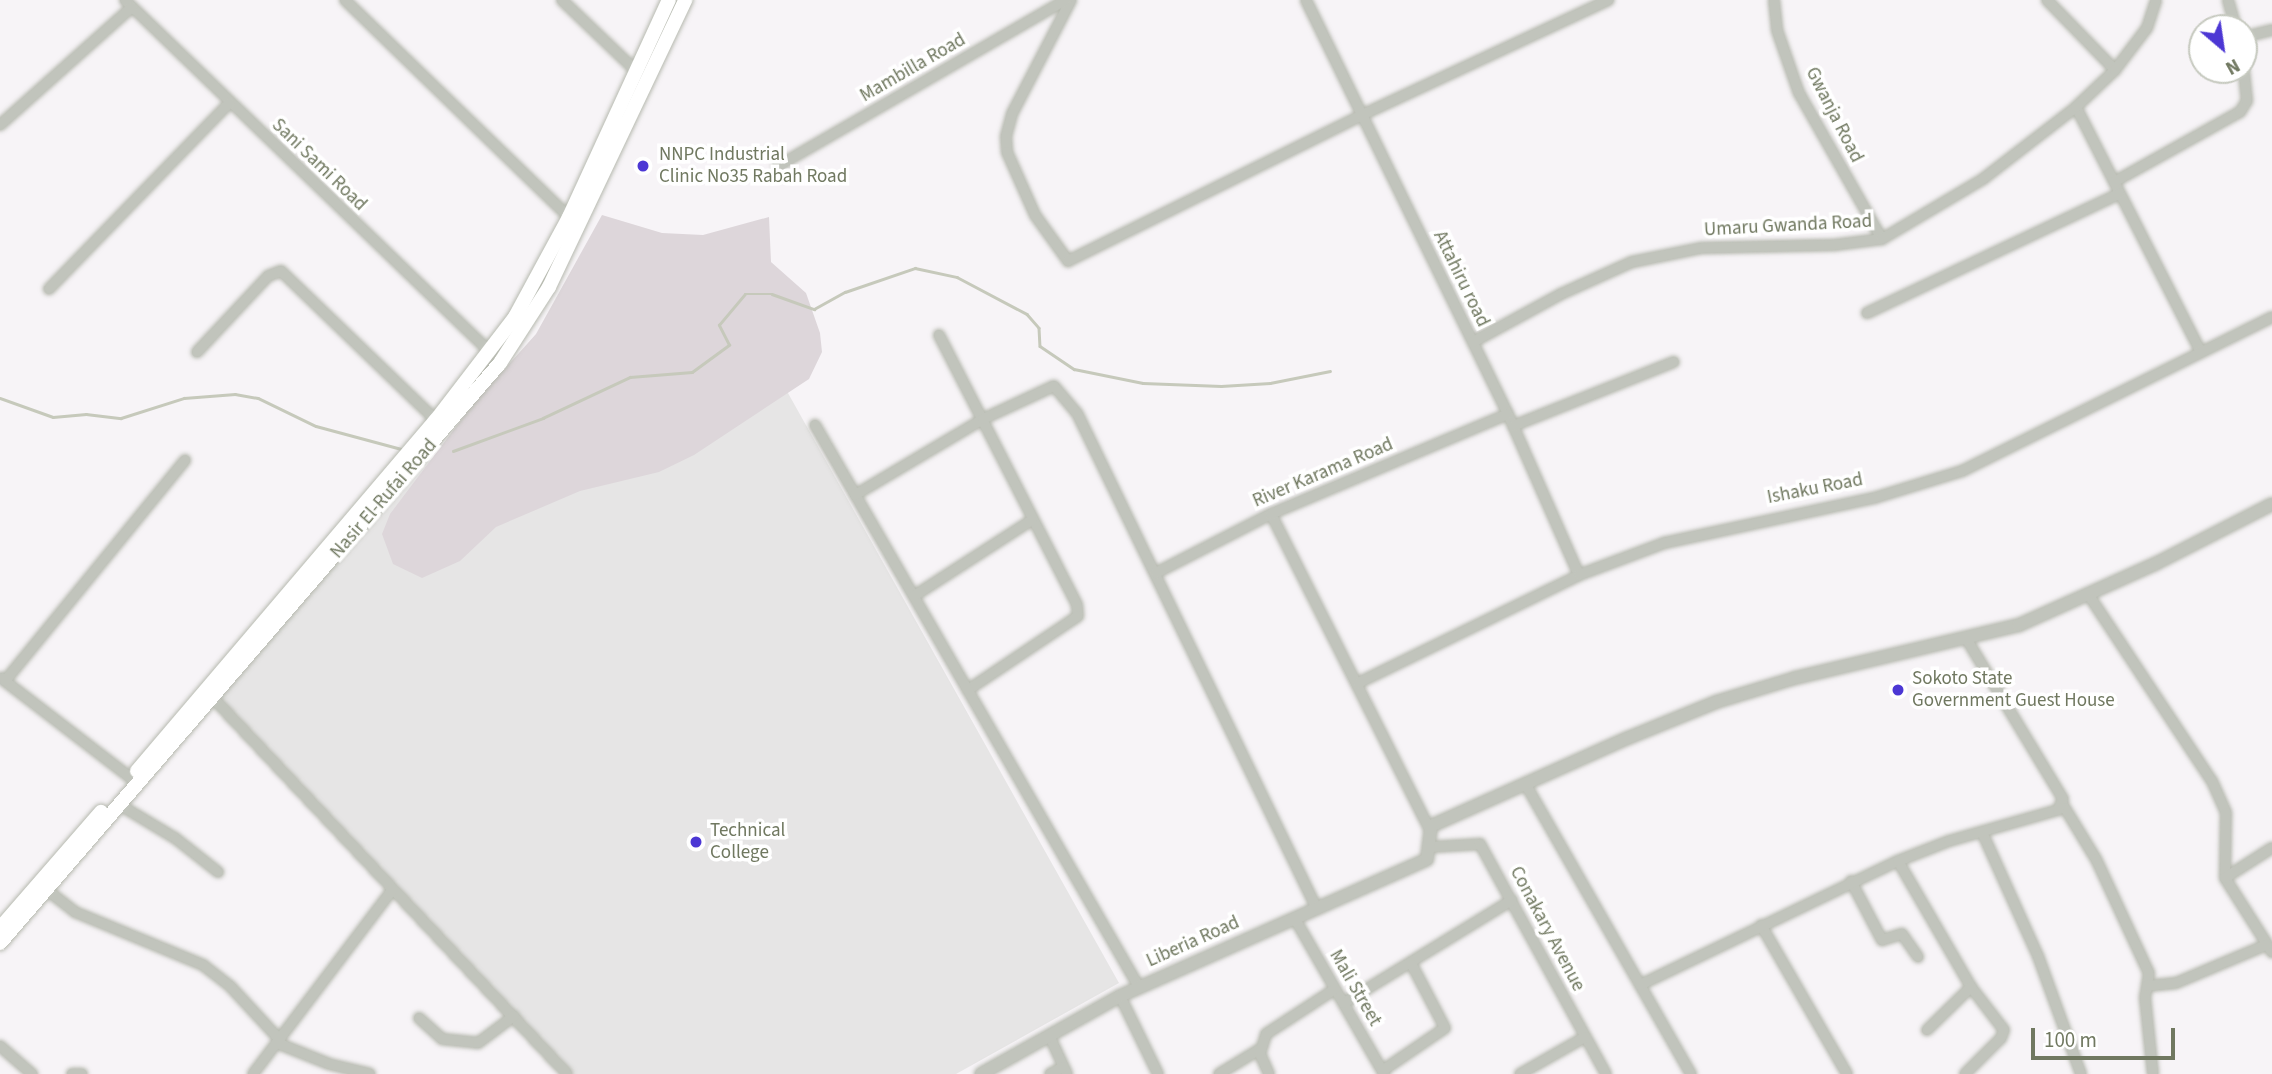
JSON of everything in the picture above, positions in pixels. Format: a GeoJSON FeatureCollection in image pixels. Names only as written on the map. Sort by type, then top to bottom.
{"type":"FeatureCollection","features":[{"type":"Feature","properties":{"kind":"main road","name":"Nasir El-Rufai Road"},"geometry":{"type":"LineString","coordinates":[[0,928],[40,892],[213,698],[491,353],[536,282],[569,217],[669,0]]}},
{"type":"Feature","properties":{"kind":"main road","name":"Nasir El-Rufai Road"},"geometry":{"type":"LineString","coordinates":[[0,943],[131,778],[528,324],[601,182],[685,0]]}},
{"type":"Feature","properties":{"kind":"street"},"geometry":{"type":"LineString","coordinates":[[345,0],[569,217]]}},
{"type":"Feature","properties":{"kind":"street"},"geometry":{"type":"LineString","coordinates":[[562,0],[636,72]]}},
{"type":"Feature","properties":{"kind":"street"},"geometry":{"type":"LineString","coordinates":[[1069,0],[1012,114],[1006,136],[1007,152],[1035,215],[1068,261],[1362,115],[1609,0]]}},
{"type":"Feature","properties":{"kind":"street","name":"Mambilla Road"},"geometry":{"type":"LineString","coordinates":[[778,166],[1069,0]]}},
{"type":"Feature","properties":{"kind":"street","name":"Attahiru road"},"geometry":{"type":"LineString","coordinates":[[1306,0],[1508,414],[1579,575]]}},
{"type":"Feature","properties":{"kind":"street","name":"Gwanja Road"},"geometry":{"type":"LineString","coordinates":[[1774,0],[1777,30],[1799,93],[1882,239]]}},
{"type":"Feature","properties":{"kind":"street"},"geometry":{"type":"LineString","coordinates":[[2047,0],[2115,70]]}},
{"type":"Feature","properties":{"kind":"street","name":"Umaru Gwanda Road"},"geometry":{"type":"LineString","coordinates":[[1473,342],[1561,294],[1632,262],[1701,248],[1834,245],[1882,239],[1983,179],[2077,107],[2115,70],[2147,28],[2156,0]]}},
{"type":"Feature","properties":{"kind":"street"},"geometry":{"type":"LineString","coordinates":[[0,125],[128,4]]}},
{"type":"Feature","properties":{"kind":"street","name":"Sani Sami Road"},"geometry":{"type":"LineString","coordinates":[[128,4],[491,353]]}},
{"type":"Feature","properties":{"kind":"street"},"geometry":{"type":"LineString","coordinates":[[2114,182],[2240,112],[2247,101],[2245,84]]}},
{"type":"Feature","properties":{"kind":"street"},"geometry":{"type":"LineString","coordinates":[[49,289],[229,103]]}},
{"type":"Feature","properties":{"kind":"street"},"geometry":{"type":"LineString","coordinates":[[2077,107],[2201,352]]}},
{"type":"Feature","properties":{"kind":"street"},"geometry":{"type":"LineString","coordinates":[[1867,313],[2119,194]]}},
{"type":"Feature","properties":{"kind":"street"},"geometry":{"type":"LineString","coordinates":[[197,352],[268,276],[281,271],[436,420]]}},
{"type":"Feature","properties":{"kind":"street","name":"Ishaku Road"},"geometry":{"type":"LineString","coordinates":[[1359,683],[1579,575],[1703,532],[1874,498],[1962,471],[2272,317]]}},
{"type":"Feature","properties":{"kind":"street"},"geometry":{"type":"LineString","coordinates":[[939,335],[984,419],[1078,616],[968,690]]}},
{"type":"Feature","properties":{"kind":"street"},"geometry":{"type":"LineString","coordinates":[[1513,426],[1674,362]]}},
{"type":"Feature","properties":{"kind":"street"},"geometry":{"type":"LineString","coordinates":[[855,495],[984,419],[1054,386],[1077,412],[1317,909]]}},
{"type":"Feature","properties":{"kind":"street","name":"River Karama Road"},"geometry":{"type":"LineString","coordinates":[[1156,573],[1271,513],[1508,414]]}},
{"type":"Feature","properties":{"kind":"street"},"geometry":{"type":"LineString","coordinates":[[815,425],[1139,987]]}},
{"type":"Feature","properties":{"kind":"street"},"geometry":{"type":"LineString","coordinates":[[131,778],[3,679],[185,460]]}},
{"type":"Feature","properties":{"kind":"street"},"geometry":{"type":"LineString","coordinates":[[1430,830],[1716,702],[1795,678],[1967,640],[2019,625],[2272,504]]}},
{"type":"Feature","properties":{"kind":"street"},"geometry":{"type":"LineString","coordinates":[[1271,513],[1359,683],[1430,830],[1430,853]]}},
{"type":"Feature","properties":{"kind":"street"},"geometry":{"type":"LineString","coordinates":[[914,596],[1032,520]]}},
{"type":"Feature","properties":{"kind":"street"},"geometry":{"type":"LineString","coordinates":[[2088,594],[2212,781],[2226,813],[2225,878],[2269,949],[2176,983],[2147,986]]}},
{"type":"Feature","properties":{"kind":"street"},"geometry":{"type":"LineString","coordinates":[[1967,640],[2129,925],[2149,973],[2147,986],[2153,1074]]}},
{"type":"Feature","properties":{"kind":"street"},"geometry":{"type":"LineString","coordinates":[[213,698],[567,1074]]}},
{"type":"Feature","properties":{"kind":"street"},"geometry":{"type":"LineString","coordinates":[[1526,785],[1691,1074]]}},
{"type":"Feature","properties":{"kind":"street"},"geometry":{"type":"LineString","coordinates":[[120,805],[175,838],[218,872]]}},
{"type":"Feature","properties":{"kind":"street"},"geometry":{"type":"LineString","coordinates":[[1640,985],[1851,881],[1898,861],[1982,832],[2058,810],[2063,805]]}},
{"type":"Feature","properties":{"kind":"street"},"geometry":{"type":"LineString","coordinates":[[1982,832],[2038,956],[2081,1074]]}},
{"type":"Feature","properties":{"kind":"street","name":"Conakary Avenue"},"geometry":{"type":"LineString","coordinates":[[1430,853],[1480,844],[1606,1074]]}},
{"type":"Feature","properties":{"kind":"street"},"geometry":{"type":"LineString","coordinates":[[2225,878],[2272,848]]}},
{"type":"Feature","properties":{"kind":"street","name":"Liberia Road"},"geometry":{"type":"LineString","coordinates":[[981,1074],[1120,996],[1317,909],[1430,853]]}},
{"type":"Feature","properties":{"kind":"street"},"geometry":{"type":"LineString","coordinates":[[1898,861],[1971,988],[2004,1030],[2001,1038],[1965,1074]]}},
{"type":"Feature","properties":{"kind":"street"},"geometry":{"type":"LineString","coordinates":[[1851,881],[1882,940],[1902,934],[1918,957]]}},
{"type":"Feature","properties":{"kind":"street"},"geometry":{"type":"LineString","coordinates":[[254,1074],[392,890]]}},
{"type":"Feature","properties":{"kind":"street"},"geometry":{"type":"LineString","coordinates":[[40,892],[75,912],[203,965],[230,986],[279,1042],[329,1065],[370,1074]]}},
{"type":"Feature","properties":{"kind":"street"},"geometry":{"type":"LineString","coordinates":[[1344,1003],[1412,965],[1512,900]]}},
{"type":"Feature","properties":{"kind":"street","name":"Mali Street"},"geometry":{"type":"LineString","coordinates":[[1295,919],[1383,1072]]}},
{"type":"Feature","properties":{"kind":"street"},"geometry":{"type":"LineString","coordinates":[[1760,925],[1847,1074]]}},
{"type":"Feature","properties":{"kind":"street"},"geometry":{"type":"LineString","coordinates":[[1383,1072],[1445,1028],[1412,965]]}},
{"type":"Feature","properties":{"kind":"street"},"geometry":{"type":"LineString","coordinates":[[1927,1030],[1971,988]]}},
{"type":"Feature","properties":{"kind":"street"},"geometry":{"type":"LineString","coordinates":[[1219,1074],[1260,1049],[1266,1034],[1277,1024],[1335,989]]}},
{"type":"Feature","properties":{"kind":"street"},"geometry":{"type":"LineString","coordinates":[[1120,996],[1158,1074]]}},
{"type":"Feature","properties":{"kind":"street"},"geometry":{"type":"LineString","coordinates":[[419,1018],[442,1039],[478,1043],[514,1016]]}},
{"type":"Feature","properties":{"kind":"street"},"geometry":{"type":"LineString","coordinates":[[1050,1037],[1065,1070],[1050,1074]]}},
{"type":"Feature","properties":{"kind":"street"},"geometry":{"type":"LineString","coordinates":[[1520,1074],[1585,1037]]}},
{"type":"Feature","properties":{"kind":"street"},"geometry":{"type":"LineString","coordinates":[[0,1046],[32,1074]]}},
{"type":"Feature","properties":{"kind":"street"},"geometry":{"type":"LineString","coordinates":[[1260,1049],[1269,1074]]}},
{"type":"Feature","properties":{"kind":"street"},"geometry":{"type":"LineString","coordinates":[[72,1074],[82,1074]]}},
{"type":"Feature","properties":{"kind":"shaded area"},"geometry":{"type":"Polygon","coordinates":[[[602,215],[662,233],[703,235],[769,217],[771,262],[806,293],[820,333],[822,352],[809,379],[694,455],[659,472],[580,491],[496,527],[460,561],[422,578],[393,564],[382,534],[390,514],[474,403],[536,334],[602,215]]]}},
{"type":"Feature","properties":{"kind":"shaded area","name":"Technical College"},"geometry":{"type":"Polygon","coordinates":[[[756,336],[1119,983],[956,1074],[570,1074],[218,701],[424,462],[477,446],[756,336]]]}},
{"type":"Feature","properties":{"kind":"waterway"},"geometry":{"type":"LineString","coordinates":[[453,451],[543,418],[630,377],[692,372],[729,345],[719,325],[745,294],[772,294],[814,309],[845,292],[915,268],[957,277],[1027,314],[1039,328],[1040,346],[1074,369],[1143,383],[1221,386],[1270,383],[1330,371]]}},
{"type":"Feature","properties":{"kind":"waterway"},"geometry":{"type":"LineString","coordinates":[[0,398],[53,417],[86,414],[121,418],[184,398],[235,394],[258,398],[316,426],[401,449]]}},
{"type":"Feature","properties":{"kind":"place","name":"NNPC Industrial Clinic No35 Rabah Road"},"geometry":{"type":"Point","coordinates":[643,166]}},
{"type":"Feature","properties":{"kind":"place","name":"Sokoto State Government Guest House"},"geometry":{"type":"Point","coordinates":[1898,690]}},
{"type":"Feature","properties":{"kind":"place","name":"Technical College"},"geometry":{"type":"Point","coordinates":[696,842]}}]}
